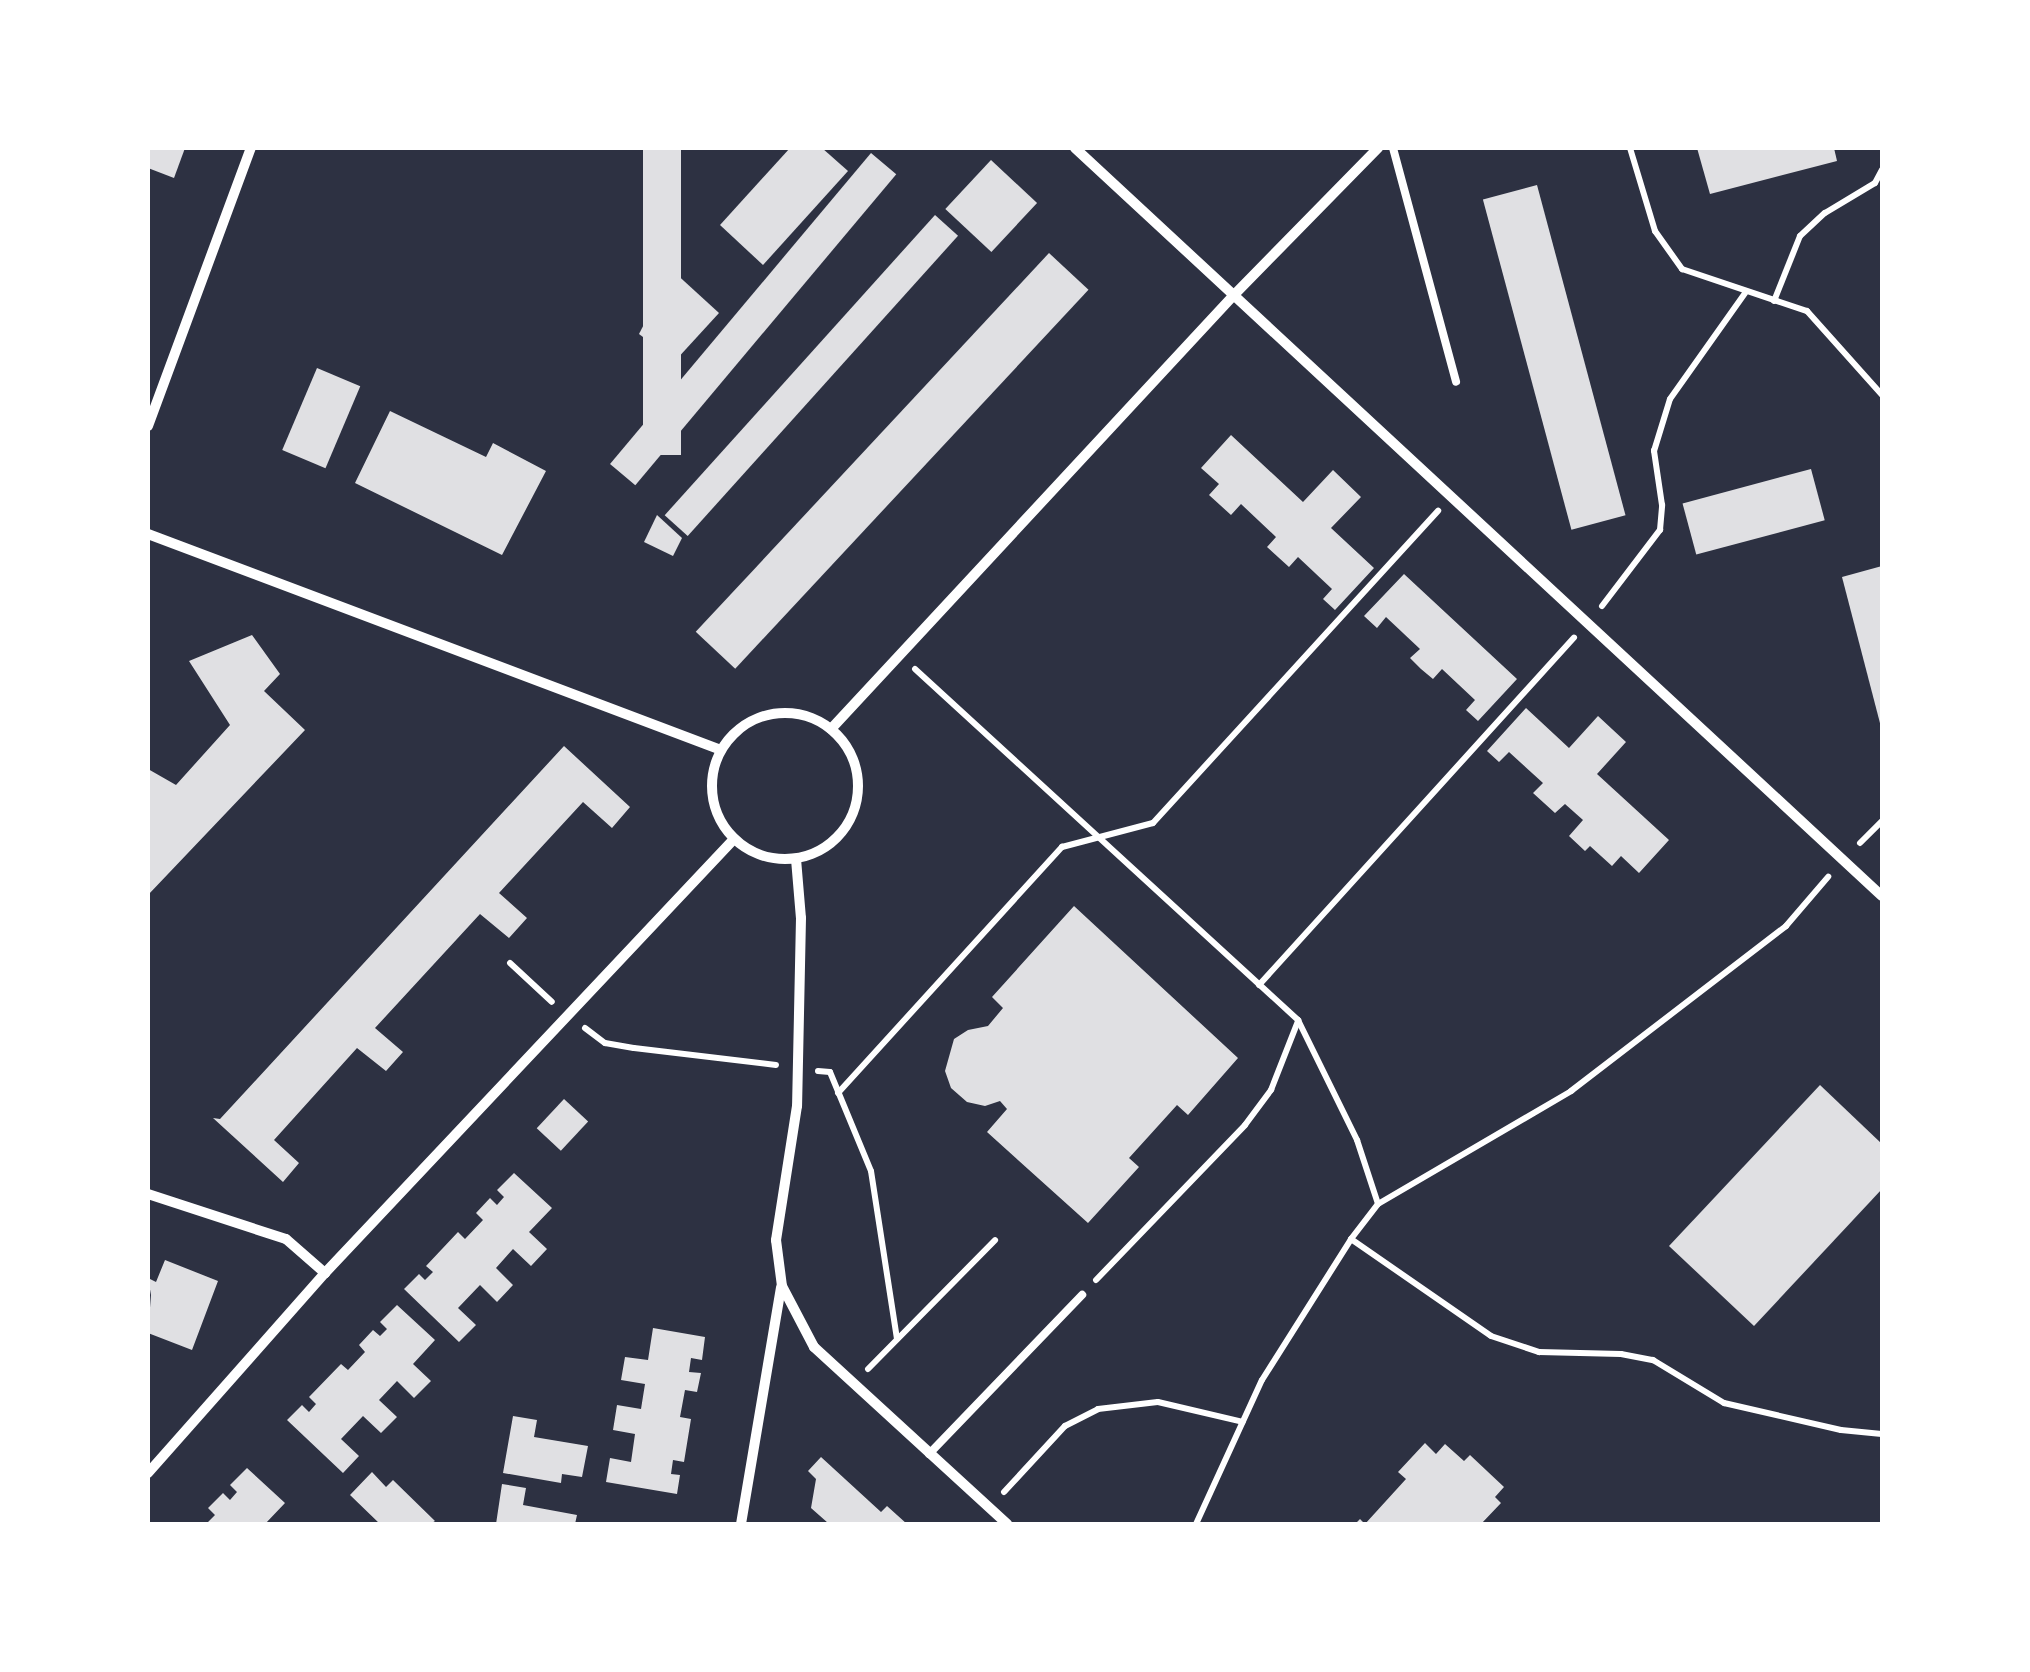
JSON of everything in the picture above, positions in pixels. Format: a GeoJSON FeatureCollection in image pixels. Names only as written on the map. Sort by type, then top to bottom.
{"type":"FeatureCollection","features":[{"type":"Feature","properties":{"kind":"street"},"geometry":{"type":"LineString","coordinates":[[148,426],[252,148]]}},
{"type":"Feature","properties":{"kind":"street"},"geometry":{"type":"LineString","coordinates":[[1075,148],[1882,896]]}},
{"type":"Feature","properties":{"kind":"street"},"geometry":{"type":"LineString","coordinates":[[831,729],[1232,297],[1378,148]]}},
{"type":"Feature","properties":{"kind":"street"},"geometry":{"type":"LineString","coordinates":[[148,534],[720,750]]}},
{"type":"Feature","properties":{"kind":"street"},"geometry":{"type":"LineString","coordinates":[[800,714],[831,729],[852,754],[858,797],[850,821],[828,846],[796,859],[762,857],[733,840],[712,804],[711,777],[720,750],[739,728],[763,716],[800,714]]}},
{"type":"Feature","properties":{"kind":"street"},"geometry":{"type":"LineString","coordinates":[[148,1473],[325,1274],[733,840]]}},
{"type":"Feature","properties":{"kind":"street"},"geometry":{"type":"LineString","coordinates":[[741,1524],[782,1286],[776,1240],[796,1106],[801,918],[796,859]]}},
{"type":"Feature","properties":{"kind":"street"},"geometry":{"type":"LineString","coordinates":[[148,1194],[286,1240],[325,1274]]}},
{"type":"Feature","properties":{"kind":"street"},"geometry":{"type":"LineString","coordinates":[[782,1286],[814,1347],[1007,1524]]}},
{"type":"Feature","properties":{"kind":"lane"},"geometry":{"type":"LineString","coordinates":[[1393,148],[1456,382]]}},
{"type":"Feature","properties":{"kind":"lane"},"geometry":{"type":"LineString","coordinates":[[930,1454],[1082,1295]]}},
{"type":"Feature","properties":{"kind":"path"},"geometry":{"type":"LineString","coordinates":[[1630,148],[1654,231],[1682,269],[1808,311],[1882,395]]}},
{"type":"Feature","properties":{"kind":"path"},"geometry":{"type":"LineString","coordinates":[[1774,301],[1800,236],[1826,212],[1875,183],[1882,170]]}},
{"type":"Feature","properties":{"kind":"path"},"geometry":{"type":"LineString","coordinates":[[1259,985],[1589,622],[1660,530],[1662,505],[1654,451],[1670,399],[1745,292]]}},
{"type":"Feature","properties":{"kind":"path"},"geometry":{"type":"LineString","coordinates":[[838,1092],[1062,847],[1152,823],[1452,497]]}},
{"type":"Feature","properties":{"kind":"path"},"geometry":{"type":"LineString","coordinates":[[899,654],[1298,1020],[1357,1140],[1378,1204]]}},
{"type":"Feature","properties":{"kind":"path"},"geometry":{"type":"LineString","coordinates":[[1196,1524],[1262,1380],[1351,1238],[1378,1204],[1571,1091],[1786,926],[1882,821]]}},
{"type":"Feature","properties":{"kind":"path"},"geometry":{"type":"LineString","coordinates":[[510,963],[567,1016],[605,1042],[830,1072],[871,1171],[897,1339]]}},
{"type":"Feature","properties":{"kind":"path"},"geometry":{"type":"LineString","coordinates":[[1082,1295],[1244,1126],[1272,1090],[1289,1053],[1298,1020]]}},
{"type":"Feature","properties":{"kind":"path"},"geometry":{"type":"LineString","coordinates":[[1351,1238],[1490,1336],[1540,1352],[1621,1354],[1654,1360],[1724,1403],[1840,1430],[1882,1434]]}},
{"type":"Feature","properties":{"kind":"path"},"geometry":{"type":"LineString","coordinates":[[854,1384],[995,1240]]}},
{"type":"Feature","properties":{"kind":"path"},"geometry":{"type":"LineString","coordinates":[[989,1508],[1065,1426],[1098,1409],[1158,1402],[1242,1422]]}},
{"type":"Feature","properties":{"kind":"building"},"geometry":{"type":"Polygon","coordinates":[[[148,148],[185,148],[174,178],[148,168],[148,148]]]}},
{"type":"Feature","properties":{"kind":"building"},"geometry":{"type":"Polygon","coordinates":[[[643,148],[681,148],[681,455],[643,455],[643,148]]]}},
{"type":"Feature","properties":{"kind":"building"},"geometry":{"type":"Polygon","coordinates":[[[790,148],[822,148],[848,171],[763,265],[720,225],[790,148]]]}},
{"type":"Feature","properties":{"kind":"building"},"geometry":{"type":"Polygon","coordinates":[[[1697,148],[1834,148],[1837,161],[1710,194],[1697,148]]]}},
{"type":"Feature","properties":{"kind":"building"},"geometry":{"type":"Polygon","coordinates":[[[871,153],[896,174],[635,485],[610,464],[871,153]]]}},
{"type":"Feature","properties":{"kind":"building"},"geometry":{"type":"Polygon","coordinates":[[[991,160],[1037,203],[991,252],[945,209],[991,160]]]}},
{"type":"Feature","properties":{"kind":"building"},"geometry":{"type":"Polygon","coordinates":[[[1537,185],[1626,515],[1571,530],[1483,199],[1537,185]]]}},
{"type":"Feature","properties":{"kind":"building"},"geometry":{"type":"Polygon","coordinates":[[[935,215],[958,236],[688,536],[665,515],[935,215]]]}},
{"type":"Feature","properties":{"kind":"building"},"geometry":{"type":"Polygon","coordinates":[[[1049,253],[1088,290],[735,669],[696,632],[1049,253]]]}},
{"type":"Feature","properties":{"kind":"building"},"geometry":{"type":"Polygon","coordinates":[[[672,270],[719,313],[675,361],[639,334],[672,270]]]}},
{"type":"Feature","properties":{"kind":"building"},"geometry":{"type":"Polygon","coordinates":[[[317,368],[360,386],[325,468],[282,450],[317,368]]]}},
{"type":"Feature","properties":{"kind":"building"},"geometry":{"type":"Polygon","coordinates":[[[390,411],[486,457],[493,443],[546,471],[502,555],[355,483],[390,411]]]}},
{"type":"Feature","properties":{"kind":"building"},"geometry":{"type":"Polygon","coordinates":[[[1231,435],[1303,502],[1333,470],[1361,497],[1331,528],[1374,568],[1335,610],[1323,599],[1332,589],[1298,557],[1289,567],[1267,547],[1276,537],[1241,504],[1231,515],[1209,495],[1219,484],[1201,468],[1231,435]]]}},
{"type":"Feature","properties":{"kind":"building"},"geometry":{"type":"Polygon","coordinates":[[[1811,469],[1825,520],[1696,555],[1683,503],[1811,469]]]}},
{"type":"Feature","properties":{"kind":"building"},"geometry":{"type":"Polygon","coordinates":[[[657,515],[682,538],[673,556],[644,542],[657,515]]]}},
{"type":"Feature","properties":{"kind":"building"},"geometry":{"type":"Polygon","coordinates":[[[1882,566],[1882,727],[1881,727],[1842,577],[1882,566]]]}},
{"type":"Feature","properties":{"kind":"building"},"geometry":{"type":"Polygon","coordinates":[[[1404,574],[1517,679],[1478,721],[1466,710],[1475,700],[1442,669],[1433,679],[1421,669],[1410,658],[1420,649],[1386,617],[1377,628],[1364,616],[1404,574]]]}},
{"type":"Feature","properties":{"kind":"building"},"geometry":{"type":"Polygon","coordinates":[[[252,635],[280,674],[264,691],[305,730],[148,895],[148,769],[176,785],[230,725],[189,661],[252,635]]]}},
{"type":"Feature","properties":{"kind":"building"},"geometry":{"type":"Polygon","coordinates":[[[1526,708],[1569,748],[1598,716],[1626,742],[1597,774],[1669,840],[1639,873],[1621,856],[1612,866],[1590,846],[1585,851],[1569,836],[1583,820],[1565,804],[1555,813],[1533,793],[1543,783],[1509,752],[1499,762],[1487,751],[1526,708]]]}},
{"type":"Feature","properties":{"kind":"building"},"geometry":{"type":"Polygon","coordinates":[[[564,746],[630,807],[612,828],[583,802],[499,893],[527,918],[509,938],[480,914],[375,1028],[403,1052],[386,1071],[357,1048],[274,1140],[299,1163],[283,1182],[213,1118],[220,1119],[564,746]]]}},
{"type":"Feature","properties":{"kind":"building"},"geometry":{"type":"Polygon","coordinates":[[[1074,906],[1238,1058],[1188,1115],[1177,1105],[1129,1158],[1139,1167],[1088,1223],[987,1132],[1007,1109],[1000,1101],[985,1106],[967,1102],[951,1088],[945,1071],[954,1039],[968,1030],[988,1026],[1003,1008],[992,997],[1074,906]]]}},
{"type":"Feature","properties":{"kind":"building"},"geometry":{"type":"Polygon","coordinates":[[[1820,1085],[1882,1144],[1882,1189],[1754,1326],[1669,1246],[1820,1085]]]}},
{"type":"Feature","properties":{"kind":"building"},"geometry":{"type":"Polygon","coordinates":[[[564,1099],[588,1122],[561,1151],[537,1128],[564,1099]]]}},
{"type":"Feature","properties":{"kind":"building"},"geometry":{"type":"Polygon","coordinates":[[[514,1173],[552,1208],[529,1232],[547,1249],[531,1266],[513,1249],[496,1268],[513,1285],[497,1302],[480,1285],[458,1308],[476,1325],[459,1342],[404,1289],[419,1274],[425,1280],[433,1272],[426,1266],[458,1232],[465,1239],[483,1220],[476,1213],[490,1198],[497,1205],[504,1197],[497,1190],[514,1173]]]}},
{"type":"Feature","properties":{"kind":"building"},"geometry":{"type":"Polygon","coordinates":[[[165,1260],[218,1281],[192,1350],[148,1333],[148,1278],[156,1282],[165,1260]]]}},
{"type":"Feature","properties":{"kind":"building"},"geometry":{"type":"Polygon","coordinates":[[[397,1305],[435,1340],[413,1364],[431,1381],[414,1398],[397,1381],[379,1400],[397,1417],[381,1433],[363,1416],[341,1439],[359,1456],[343,1473],[287,1420],[302,1405],[309,1412],[316,1404],[309,1397],[341,1364],[348,1370],[365,1352],[359,1345],[373,1330],[380,1336],[387,1329],[380,1322],[397,1305]]]}},
{"type":"Feature","properties":{"kind":"building"},"geometry":{"type":"Polygon","coordinates":[[[653,1328],[705,1337],[702,1360],[691,1358],[689,1372],[701,1373],[697,1392],[685,1390],[680,1417],[691,1419],[684,1462],[673,1460],[671,1474],[680,1475],[677,1494],[606,1482],[610,1458],[631,1462],[635,1434],[613,1430],[617,1405],[641,1409],[645,1384],[621,1380],[625,1357],[648,1360],[653,1328]]]}},
{"type":"Feature","properties":{"kind":"building"},"geometry":{"type":"Polygon","coordinates":[[[513,1416],[537,1420],[534,1437],[588,1446],[582,1477],[562,1474],[561,1483],[503,1473],[513,1416]]]}},
{"type":"Feature","properties":{"kind":"building"},"geometry":{"type":"Polygon","coordinates":[[[1425,1443],[1436,1454],[1445,1444],[1464,1461],[1470,1455],[1504,1487],[1495,1497],[1501,1503],[1481,1524],[1365,1524],[1406,1479],[1398,1472],[1425,1443]]]}},
{"type":"Feature","properties":{"kind":"building"},"geometry":{"type":"Polygon","coordinates":[[[821,1457],[881,1512],[887,1506],[907,1524],[828,1523],[811,1508],[816,1479],[808,1471],[821,1457]]]}},
{"type":"Feature","properties":{"kind":"building"},"geometry":{"type":"Polygon","coordinates":[[[247,1468],[285,1503],[265,1524],[206,1524],[215,1515],[208,1508],[223,1493],[230,1500],[237,1492],[230,1485],[247,1468]]]}},
{"type":"Feature","properties":{"kind":"building"},"geometry":{"type":"Polygon","coordinates":[[[372,1472],[386,1487],[393,1480],[435,1521],[380,1524],[350,1495],[372,1472]]]}},
{"type":"Feature","properties":{"kind":"building"},"geometry":{"type":"Polygon","coordinates":[[[502,1484],[526,1488],[523,1505],[577,1515],[575,1524],[496,1524],[502,1484]]]}}]}
